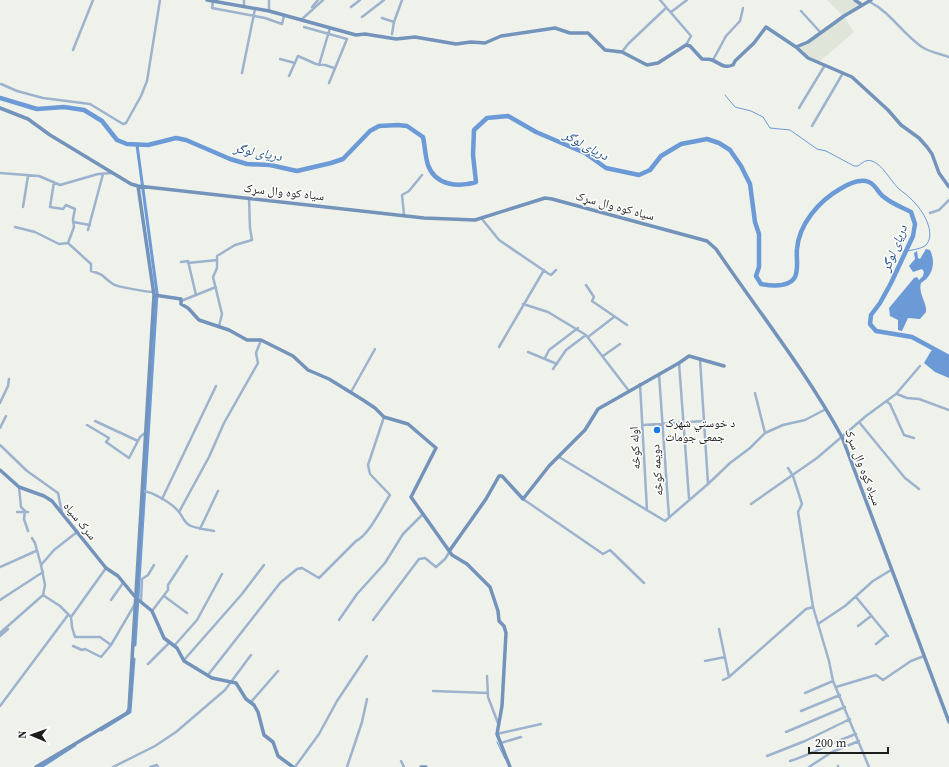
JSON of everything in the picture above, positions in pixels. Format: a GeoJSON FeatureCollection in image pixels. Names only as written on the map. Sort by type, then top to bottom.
{"type":"FeatureCollection","features":[{"type":"Feature","properties":{"kind":"street"},"geometry":{"type":"LineString","coordinates":[[73,50],[92,0]]}},
{"type":"Feature","properties":{"kind":"street"},"geometry":{"type":"LineString","coordinates":[[1,84],[17,91],[43,98],[86,102],[122,124],[126,123],[142,96],[147,80],[160,0]]}},
{"type":"Feature","properties":{"kind":"street"},"geometry":{"type":"LineString","coordinates":[[207,0],[244,8],[269,11],[356,35],[365,34],[396,39],[416,37],[456,44],[471,42],[484,43],[501,36],[555,28],[570,33],[588,33],[605,50],[622,52],[650,65],[658,63],[686,45],[691,36],[660,0]]}},
{"type":"Feature","properties":{"kind":"street"},"geometry":{"type":"LineString","coordinates":[[244,0],[244,8]]}},
{"type":"Feature","properties":{"kind":"street"},"geometry":{"type":"LineString","coordinates":[[269,0],[269,11]]}},
{"type":"Feature","properties":{"kind":"street"},"geometry":{"type":"LineString","coordinates":[[300,20],[318,0]]}},
{"type":"Feature","properties":{"kind":"street"},"geometry":{"type":"LineString","coordinates":[[304,15],[322,0]]}},
{"type":"Feature","properties":{"kind":"street"},"geometry":{"type":"LineString","coordinates":[[351,7],[360,0]]}},
{"type":"Feature","properties":{"kind":"street"},"geometry":{"type":"LineString","coordinates":[[362,17],[384,0]]}},
{"type":"Feature","properties":{"kind":"street"},"geometry":{"type":"LineString","coordinates":[[392,34],[394,22],[402,0]]}},
{"type":"Feature","properties":{"kind":"street"},"geometry":{"type":"LineString","coordinates":[[671,12],[687,0]]}},
{"type":"Feature","properties":{"kind":"street"},"geometry":{"type":"LineString","coordinates":[[854,0],[862,5]]}},
{"type":"Feature","properties":{"kind":"street"},"geometry":{"type":"LineString","coordinates":[[212,1],[212,8],[254,16],[282,24],[284,16]]}},
{"type":"Feature","properties":{"kind":"street"},"geometry":{"type":"LineString","coordinates":[[796,47],[808,42],[870,1],[881,8],[894,23],[923,48],[949,57]]}},
{"type":"Feature","properties":{"kind":"street"},"geometry":{"type":"LineString","coordinates":[[622,52],[628,44],[666,8]]}},
{"type":"Feature","properties":{"kind":"street"},"geometry":{"type":"LineString","coordinates":[[713,60],[726,36],[740,21],[743,8]]}},
{"type":"Feature","properties":{"kind":"street"},"geometry":{"type":"LineString","coordinates":[[242,73],[254,16],[254,9]]}},
{"type":"Feature","properties":{"kind":"street"},"geometry":{"type":"LineString","coordinates":[[801,11],[821,33]]}},
{"type":"Feature","properties":{"kind":"street"},"geometry":{"type":"LineString","coordinates":[[382,18],[394,22]]}},
{"type":"Feature","properties":{"kind":"street"},"geometry":{"type":"LineString","coordinates":[[304,27],[347,39],[329,83]]}},
{"type":"Feature","properties":{"kind":"street"},"geometry":{"type":"LineString","coordinates":[[686,45],[690,46],[702,59],[713,60],[724,67],[733,65],[735,61],[754,43],[764,27],[796,47],[804,56],[852,77],[888,110],[901,125],[919,138],[930,150],[939,173],[949,187]]}},
{"type":"Feature","properties":{"kind":"street"},"geometry":{"type":"LineString","coordinates":[[319,66],[330,28]]}},
{"type":"Feature","properties":{"kind":"street"},"geometry":{"type":"LineString","coordinates":[[289,76],[298,56],[319,66],[325,65],[334,68]]}},
{"type":"Feature","properties":{"kind":"street"},"geometry":{"type":"LineString","coordinates":[[280,59],[295,63]]}},
{"type":"Feature","properties":{"kind":"street"},"geometry":{"type":"LineString","coordinates":[[799,108],[825,65]]}},
{"type":"Feature","properties":{"kind":"street"},"geometry":{"type":"LineString","coordinates":[[812,126],[843,73]]}},
{"type":"Feature","properties":{"kind":"street","name":"سیاه کوه وال سړک"},"geometry":{"type":"LineString","coordinates":[[0,108],[32,122],[50,135],[131,184],[141,186],[467,221],[482,219],[546,198],[707,242],[716,249],[827,409],[842,437],[949,722]]}},
{"type":"Feature","properties":{"kind":"street"},"geometry":{"type":"LineString","coordinates":[[0,173],[5,172],[8,174],[38,176],[60,185],[66,185],[91,176],[112,172]]}},
{"type":"Feature","properties":{"kind":"street"},"geometry":{"type":"LineString","coordinates":[[88,230],[103,174]]}},
{"type":"Feature","properties":{"kind":"street"},"geometry":{"type":"LineString","coordinates":[[23,207],[28,176]]}},
{"type":"Feature","properties":{"kind":"street"},"geometry":{"type":"LineString","coordinates":[[404,215],[402,195],[409,191],[422,176]]}},
{"type":"Feature","properties":{"kind":"street"},"geometry":{"type":"LineString","coordinates":[[54,182],[50,207],[63,209],[66,205],[75,209],[74,227],[68,243]]}},
{"type":"Feature","properties":{"kind":"street"},"geometry":{"type":"LineString","coordinates":[[36,767],[44,765],[127,713],[129,709],[138,600],[145,433],[155,294],[141,186]]}},
{"type":"Feature","properties":{"kind":"street"},"geometry":{"type":"LineString","coordinates":[[219,326],[222,314],[213,277],[217,268],[217,256],[227,248],[252,240],[249,198]]}},
{"type":"Feature","properties":{"kind":"street"},"geometry":{"type":"LineString","coordinates":[[930,214],[939,210],[949,200]]}},
{"type":"Feature","properties":{"kind":"street"},"geometry":{"type":"LineString","coordinates":[[482,219],[499,240],[551,275],[556,270]]}},
{"type":"Feature","properties":{"kind":"street"},"geometry":{"type":"LineString","coordinates":[[74,222],[90,225]]}},
{"type":"Feature","properties":{"kind":"street"},"geometry":{"type":"LineString","coordinates":[[15,227],[35,232],[59,244],[68,243],[91,264],[91,271],[102,274],[113,285],[181,299],[181,304],[188,308],[199,320],[229,330],[246,340],[261,340],[293,356],[308,370],[329,378],[375,408],[384,417],[408,424],[436,448],[410,497],[450,550],[452,555],[467,564],[490,587],[498,611],[499,622],[504,626],[506,633],[502,706],[497,734],[510,767]]}},
{"type":"Feature","properties":{"kind":"street"},"geometry":{"type":"LineString","coordinates":[[181,262],[188,261],[188,263],[217,260]]}},
{"type":"Feature","properties":{"kind":"street"},"geometry":{"type":"LineString","coordinates":[[188,263],[196,295]]}},
{"type":"Feature","properties":{"kind":"street"},"geometry":{"type":"LineString","coordinates":[[499,347],[544,270]]}},
{"type":"Feature","properties":{"kind":"street"},"geometry":{"type":"LineString","coordinates":[[586,285],[594,297],[592,301],[627,325]]}},
{"type":"Feature","properties":{"kind":"street"},"geometry":{"type":"LineString","coordinates":[[181,301],[216,287]]}},
{"type":"Feature","properties":{"kind":"street"},"geometry":{"type":"LineString","coordinates":[[523,304],[548,312],[578,328],[587,336],[629,391]]}},
{"type":"Feature","properties":{"kind":"street"},"geometry":{"type":"LineString","coordinates":[[554,369],[566,350],[614,317]]}},
{"type":"Feature","properties":{"kind":"street"},"geometry":{"type":"LineString","coordinates":[[545,358],[550,350],[578,328]]}},
{"type":"Feature","properties":{"kind":"street"},"geometry":{"type":"LineString","coordinates":[[179,512],[209,457],[224,423],[258,364],[256,353],[261,340]]}},
{"type":"Feature","properties":{"kind":"street"},"geometry":{"type":"LineString","coordinates":[[603,356],[620,344]]}},
{"type":"Feature","properties":{"kind":"street"},"geometry":{"type":"LineString","coordinates":[[351,392],[375,349]]}},
{"type":"Feature","properties":{"kind":"street"},"geometry":{"type":"LineString","coordinates":[[528,352],[557,364]]}},
{"type":"Feature","properties":{"kind":"street"},"geometry":{"type":"LineString","coordinates":[[523,499],[549,466],[585,430],[598,409],[640,384],[680,363],[689,356],[724,366]]}},
{"type":"Feature","properties":{"kind":"street"},"geometry":{"type":"LineString","coordinates":[[700,359],[708,484]]}},
{"type":"Feature","properties":{"kind":"street"},"geometry":{"type":"LineString","coordinates":[[680,363],[689,499]]}},
{"type":"Feature","properties":{"kind":"street"},"geometry":{"type":"LineString","coordinates":[[751,504],[793,476],[842,437],[892,396],[914,375],[920,366]]}},
{"type":"Feature","properties":{"kind":"street","name":"دویمه کوڅه"},"geometry":{"type":"LineString","coordinates":[[660,374],[669,517]]}},
{"type":"Feature","properties":{"kind":"street"},"geometry":{"type":"LineString","coordinates":[[0,403],[10,379]]}},
{"type":"Feature","properties":{"kind":"street","name":"اوله کوڅه"},"geometry":{"type":"LineString","coordinates":[[640,384],[648,511]]}},
{"type":"Feature","properties":{"kind":"street"},"geometry":{"type":"LineString","coordinates":[[162,499],[216,386]]}},
{"type":"Feature","properties":{"kind":"street"},"geometry":{"type":"LineString","coordinates":[[892,396],[899,393],[907,398],[919,399],[949,410]]}},
{"type":"Feature","properties":{"kind":"street"},"geometry":{"type":"LineString","coordinates":[[755,394],[765,433]]}},
{"type":"Feature","properties":{"kind":"street"},"geometry":{"type":"LineString","coordinates":[[886,401],[890,404],[904,435],[914,438]]}},
{"type":"Feature","properties":{"kind":"street"},"geometry":{"type":"LineString","coordinates":[[559,457],[664,521],[708,484],[730,463],[750,448],[765,433],[783,425],[805,420],[827,409]]}},
{"type":"Feature","properties":{"kind":"street"},"geometry":{"type":"LineString","coordinates":[[0,428],[6,416]]}},
{"type":"Feature","properties":{"kind":"street"},"geometry":{"type":"LineString","coordinates":[[208,675],[280,583],[302,568],[319,578],[356,541],[361,539],[372,524],[390,494],[370,474],[368,465],[384,417]]}},
{"type":"Feature","properties":{"kind":"street"},"geometry":{"type":"LineString","coordinates":[[95,421],[138,441]]}},
{"type":"Feature","properties":{"kind":"street"},"geometry":{"type":"LineString","coordinates":[[643,425],[704,421]]}},
{"type":"Feature","properties":{"kind":"street"},"geometry":{"type":"LineString","coordinates":[[859,422],[905,478],[919,489]]}},
{"type":"Feature","properties":{"kind":"street"},"geometry":{"type":"LineString","coordinates":[[87,425],[109,438],[106,442],[128,458],[138,441],[145,433]]}},
{"type":"Feature","properties":{"kind":"street"},"geometry":{"type":"LineString","coordinates":[[0,446],[30,473],[58,493],[62,503],[62,513]]}},
{"type":"Feature","properties":{"kind":"street"},"geometry":{"type":"LineString","coordinates":[[788,468],[793,476],[802,504],[798,512],[813,607],[830,661],[833,681],[869,767]]}},
{"type":"Feature","properties":{"kind":"street","name":"سرک سیاه"},"geometry":{"type":"LineString","coordinates":[[0,470],[19,487],[44,496],[52,501],[59,512],[62,513],[106,568],[124,582],[138,600],[152,611]]}},
{"type":"Feature","properties":{"kind":"street"},"geometry":{"type":"LineString","coordinates":[[373,620],[419,559],[425,558],[436,567],[445,559],[486,499],[499,476],[502,476],[523,499],[602,554],[610,550],[644,583]]}},
{"type":"Feature","properties":{"kind":"street"},"geometry":{"type":"LineString","coordinates":[[19,487],[21,507],[26,512]]}},
{"type":"Feature","properties":{"kind":"street"},"geometry":{"type":"LineString","coordinates":[[143,491],[162,499],[179,512],[188,524],[200,529],[214,531]]}},
{"type":"Feature","properties":{"kind":"street"},"geometry":{"type":"LineString","coordinates":[[200,529],[218,491]]}},
{"type":"Feature","properties":{"kind":"street"},"geometry":{"type":"LineString","coordinates":[[17,512],[26,512]]}},
{"type":"Feature","properties":{"kind":"street"},"geometry":{"type":"LineString","coordinates":[[26,512],[24,519],[28,531]]}},
{"type":"Feature","properties":{"kind":"street"},"geometry":{"type":"LineString","coordinates":[[339,620],[357,594],[385,563],[403,534],[423,514]]}},
{"type":"Feature","properties":{"kind":"street"},"geometry":{"type":"LineString","coordinates":[[40,565],[54,550],[77,532]]}},
{"type":"Feature","properties":{"kind":"street"},"geometry":{"type":"LineString","coordinates":[[0,635],[43,595],[45,585],[32,538]]}},
{"type":"Feature","properties":{"kind":"street"},"geometry":{"type":"LineString","coordinates":[[0,567],[36,551]]}},
{"type":"Feature","properties":{"kind":"street"},"geometry":{"type":"LineString","coordinates":[[187,556],[168,584],[168,590],[152,611],[162,633],[169,643],[180,652],[184,661],[217,679],[236,683],[246,699],[258,712],[264,735],[273,742],[278,756],[294,767],[319,734],[337,701],[367,656]]}},
{"type":"Feature","properties":{"kind":"street"},"geometry":{"type":"LineString","coordinates":[[72,646],[82,650],[85,649],[101,657],[111,645],[138,600],[142,579],[148,575],[154,565]]}},
{"type":"Feature","properties":{"kind":"street"},"geometry":{"type":"LineString","coordinates":[[184,661],[242,594],[264,565]]}},
{"type":"Feature","properties":{"kind":"street"},"geometry":{"type":"LineString","coordinates":[[71,618],[106,568]]}},
{"type":"Feature","properties":{"kind":"street"},"geometry":{"type":"LineString","coordinates":[[818,624],[846,606],[873,581],[891,570]]}},
{"type":"Feature","properties":{"kind":"street"},"geometry":{"type":"LineString","coordinates":[[0,600],[42,572]]}},
{"type":"Feature","properties":{"kind":"street"},"geometry":{"type":"LineString","coordinates":[[174,646],[197,620],[222,574]]}},
{"type":"Feature","properties":{"kind":"street"},"geometry":{"type":"LineString","coordinates":[[111,600],[124,582]]}},
{"type":"Feature","properties":{"kind":"street"},"geometry":{"type":"LineString","coordinates":[[43,595],[63,609],[71,618],[75,637],[100,637],[111,645]]}},
{"type":"Feature","properties":{"kind":"street"},"geometry":{"type":"LineString","coordinates":[[164,596],[187,613]]}},
{"type":"Feature","properties":{"kind":"street"},"geometry":{"type":"LineString","coordinates":[[856,597],[888,635],[876,644]]}},
{"type":"Feature","properties":{"kind":"street"},"geometry":{"type":"LineString","coordinates":[[723,680],[729,677],[806,609],[813,607]]}},
{"type":"Feature","properties":{"kind":"street"},"geometry":{"type":"LineString","coordinates":[[0,706],[68,615]]}},
{"type":"Feature","properties":{"kind":"street"},"geometry":{"type":"LineString","coordinates":[[858,626],[871,616]]}},
{"type":"Feature","properties":{"kind":"street"},"geometry":{"type":"LineString","coordinates":[[719,628],[729,677]]}},
{"type":"Feature","properties":{"kind":"street"},"geometry":{"type":"LineString","coordinates":[[0,635],[8,629]]}},
{"type":"Feature","properties":{"kind":"street"},"geometry":{"type":"LineString","coordinates":[[148,664],[169,643]]}},
{"type":"Feature","properties":{"kind":"street"},"geometry":{"type":"LineString","coordinates":[[113,767],[156,746],[176,732],[225,690],[252,656]]}},
{"type":"Feature","properties":{"kind":"street"},"geometry":{"type":"LineString","coordinates":[[836,687],[876,676],[883,680],[911,661],[924,656]]}},
{"type":"Feature","properties":{"kind":"street"},"geometry":{"type":"LineString","coordinates":[[705,661],[725,657]]}},
{"type":"Feature","properties":{"kind":"street"},"geometry":{"type":"LineString","coordinates":[[250,703],[278,671]]}},
{"type":"Feature","properties":{"kind":"street"},"geometry":{"type":"LineString","coordinates":[[487,676],[488,693],[494,717],[498,723]]}},
{"type":"Feature","properties":{"kind":"street"},"geometry":{"type":"LineString","coordinates":[[805,693],[833,681]]}},
{"type":"Feature","properties":{"kind":"street"},"geometry":{"type":"LineString","coordinates":[[433,691],[488,693]]}},
{"type":"Feature","properties":{"kind":"street"},"geometry":{"type":"LineString","coordinates":[[801,711],[840,695]]}},
{"type":"Feature","properties":{"kind":"street"},"geometry":{"type":"LineString","coordinates":[[347,767],[362,722],[367,699]]}},
{"type":"Feature","properties":{"kind":"street"},"geometry":{"type":"LineString","coordinates":[[786,732],[845,707]]}},
{"type":"Feature","properties":{"kind":"street"},"geometry":{"type":"LineString","coordinates":[[767,756],[805,741],[850,719]]}},
{"type":"Feature","properties":{"kind":"street"},"geometry":{"type":"LineString","coordinates":[[497,734],[540,724]]}},
{"type":"Feature","properties":{"kind":"street"},"geometry":{"type":"LineString","coordinates":[[790,762],[814,754],[829,744],[856,734]]}},
{"type":"Feature","properties":{"kind":"street"},"geometry":{"type":"LineString","coordinates":[[500,743],[522,737]]}},
{"type":"Feature","properties":{"kind":"street"},"geometry":{"type":"LineString","coordinates":[[809,767],[832,752],[859,741]]}},
{"type":"Feature","properties":{"kind":"street"},"geometry":{"type":"LineString","coordinates":[[401,761],[404,767]]}},
{"type":"Feature","properties":{"kind":"street"},"geometry":{"type":"LineString","coordinates":[[150,767],[157,765],[158,767]]}},
{"type":"Feature","properties":{"kind":"street"},"geometry":{"type":"LineString","coordinates":[[421,767],[426,767]]}},
{"type":"Feature","properties":{"kind":"shaded area"},"geometry":{"type":"Polygon","coordinates":[[[827,0],[855,0],[862,5],[844,16],[854,32],[819,62],[813,60],[796,47],[801,46],[843,16],[827,0]]]}},
{"type":"Feature","properties":{"kind":"water"},"geometry":{"type":"Polygon","coordinates":[[[926,249],[930,250],[933,264],[931,273],[921,283],[920,287],[926,312],[920,319],[908,318],[902,331],[898,330],[898,320],[890,316],[889,308],[914,278],[917,277],[919,280],[923,276],[924,272],[922,269],[913,272],[909,266],[915,259],[914,253],[917,251],[918,258],[920,259],[926,249]]]}},
{"type":"Feature","properties":{"kind":"water"},"geometry":{"type":"Polygon","coordinates":[[[934,349],[949,358],[949,378],[935,372],[924,363],[931,351],[934,349]]]}},
{"type":"Feature","properties":{"kind":"waterway"},"geometry":{"type":"LineString","coordinates":[[725,95],[735,107],[751,111],[763,117],[770,128],[790,130],[817,149],[826,151],[854,166],[858,166],[868,161],[872,161],[879,165],[898,188],[916,204],[927,222],[930,235],[929,241],[923,247],[907,251]]}},
{"type":"Feature","properties":{"kind":"waterway","name":"دریای لوگر"},"geometry":{"type":"LineString","coordinates":[[0,98],[37,109],[64,107],[84,110],[102,121],[117,140],[127,144],[148,145],[176,138],[186,140],[230,159],[247,164],[270,165],[297,171],[343,159],[370,131],[379,126],[407,126],[423,137],[427,162],[431,172],[442,181],[455,185],[476,182],[473,155],[474,130],[487,118],[508,116],[536,132],[585,153],[606,168],[639,175],[650,170],[661,156],[681,144],[707,139],[719,143],[730,150],[741,166],[750,184],[755,222],[759,234],[759,267],[756,276],[761,284],[770,285],[785,285],[792,281],[795,277],[797,270],[799,240],[811,214],[832,194],[846,185],[858,181],[869,182],[887,199],[911,212],[915,224],[913,236],[891,283],[880,303],[871,315],[870,324],[876,331],[912,337],[949,357]]}},
{"type":"Feature","properties":{"kind":"waterway"},"geometry":{"type":"LineString","coordinates":[[135,645],[157,293],[137,145]]}},
{"type":"Feature","properties":{"kind":"waterway"},"geometry":{"type":"LineString","coordinates":[[101,730],[130,712],[134,659]]}},
{"type":"Feature","properties":{"kind":"waterway"},"geometry":{"type":"LineString","coordinates":[[497,742],[505,759]]}},
{"type":"Feature","properties":{"kind":"waterway"},"geometry":{"type":"LineString","coordinates":[[41,767],[75,745]]}},
{"type":"Feature","properties":{"kind":"place","name":"د خوستي شهرک جمعی جومات"},"geometry":{"type":"Point","coordinates":[657,430]}}]}
